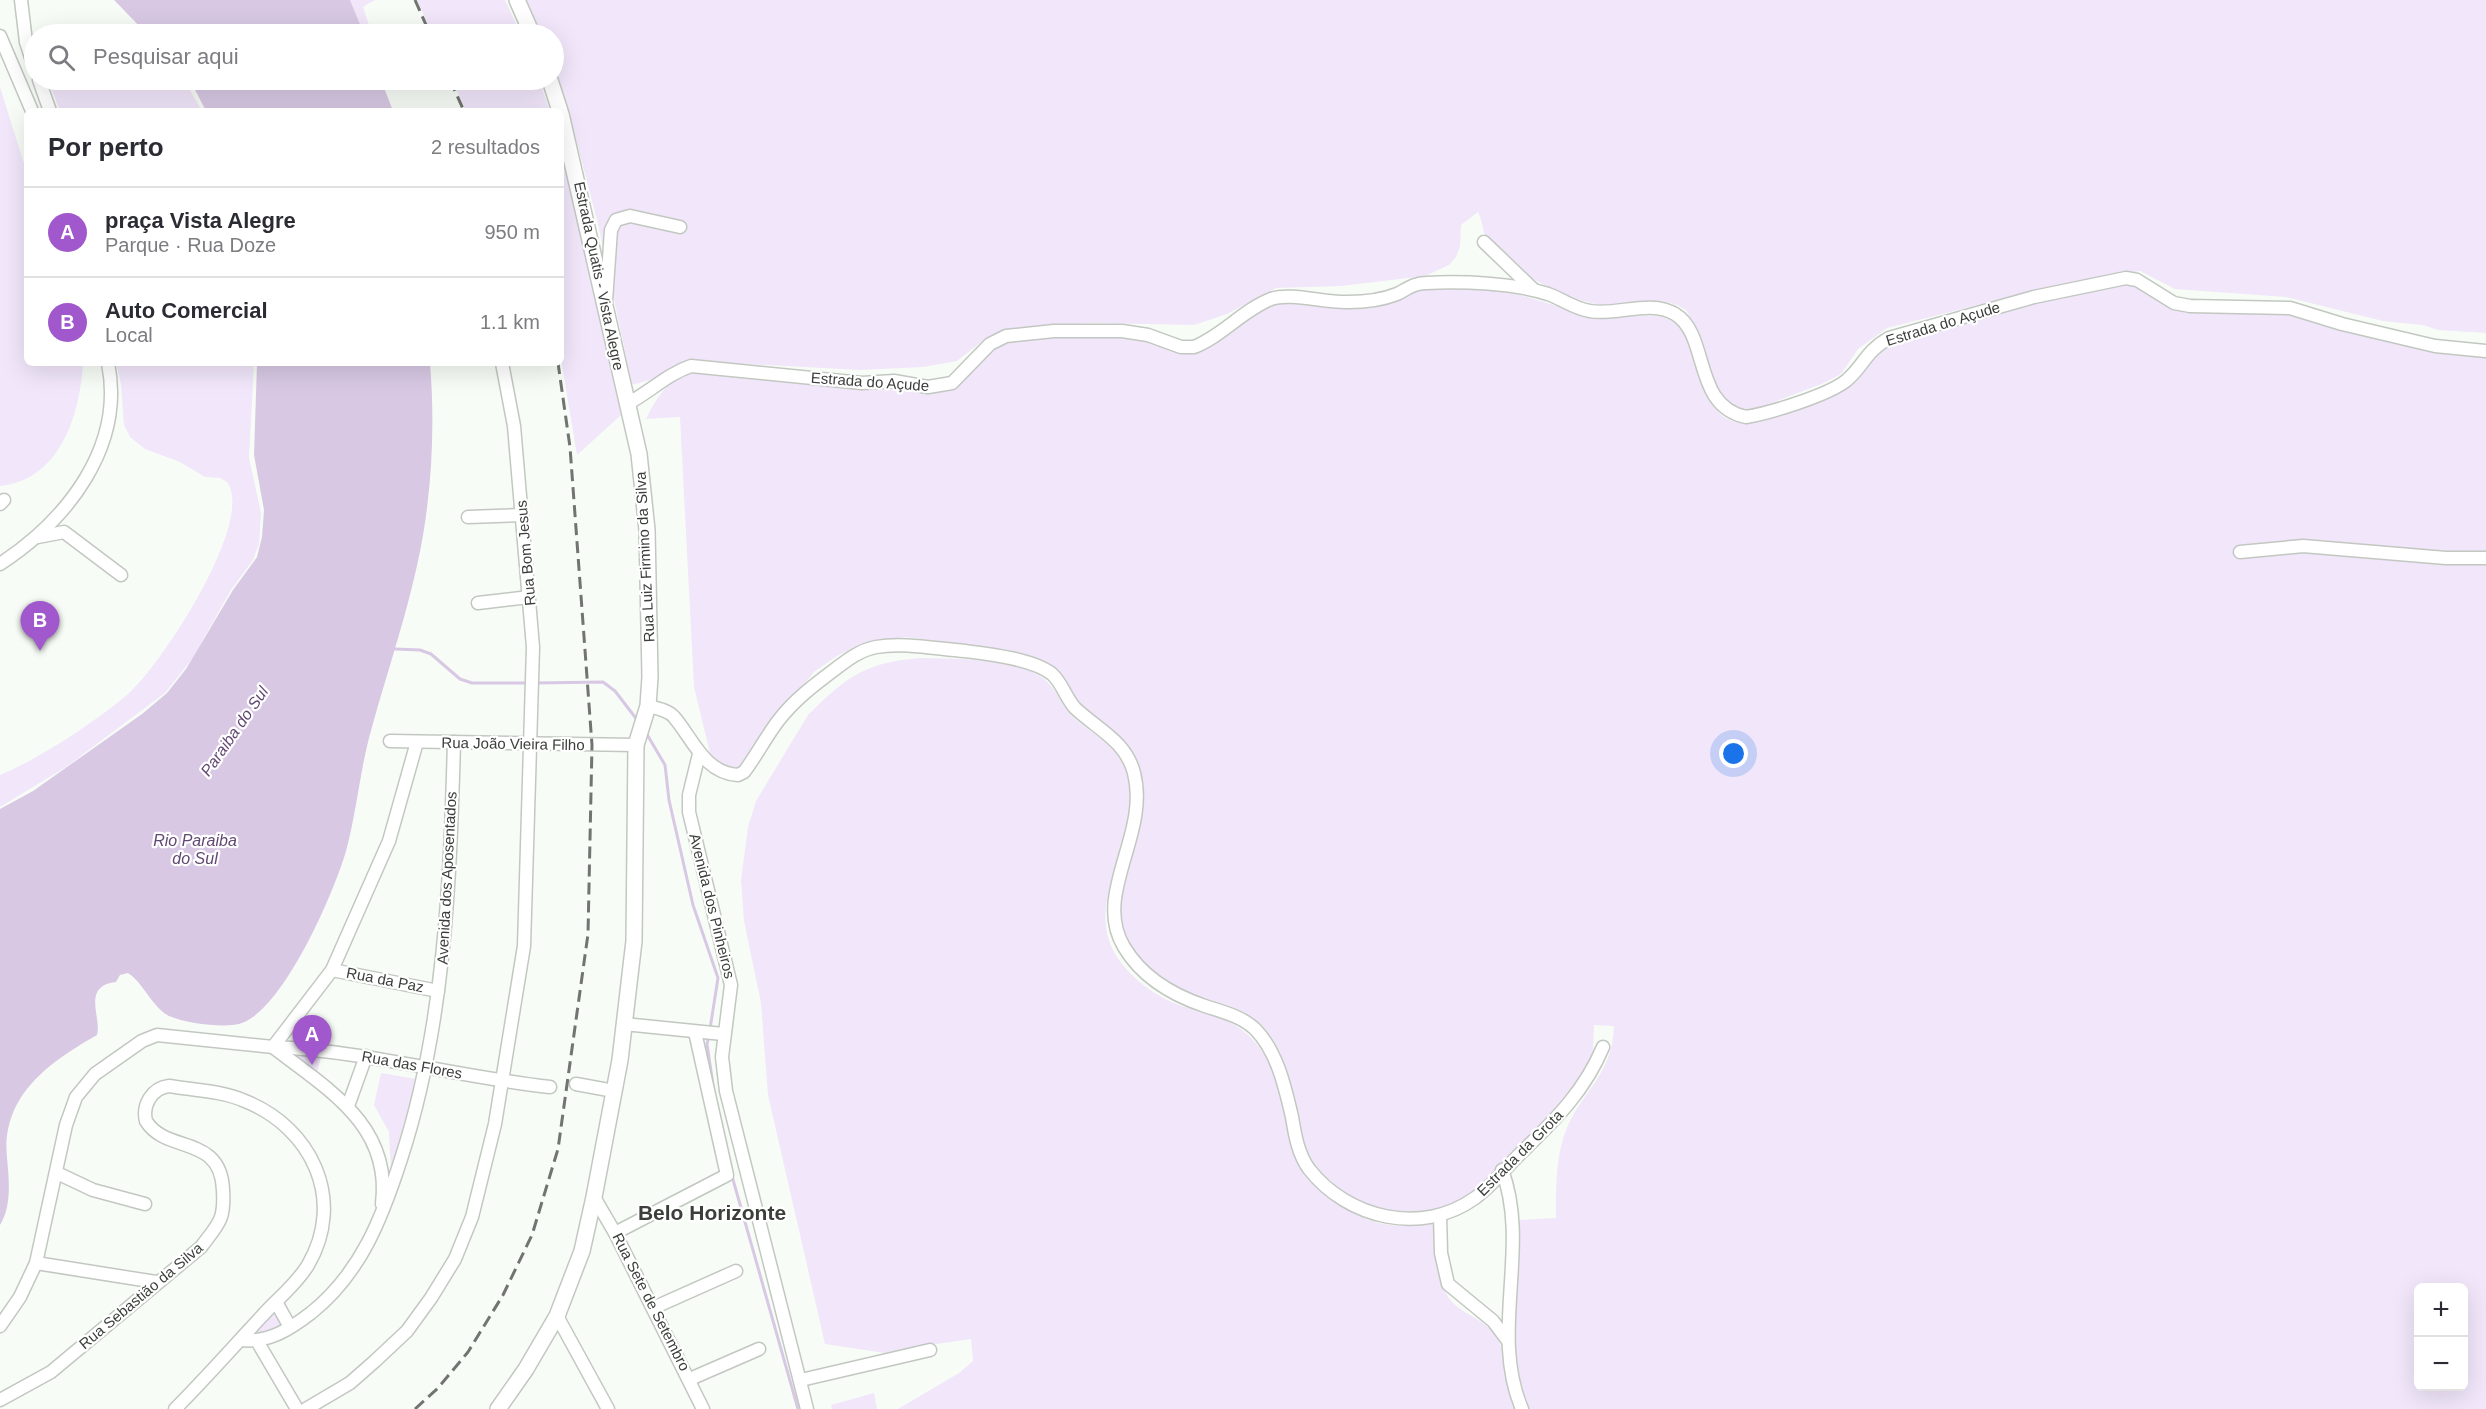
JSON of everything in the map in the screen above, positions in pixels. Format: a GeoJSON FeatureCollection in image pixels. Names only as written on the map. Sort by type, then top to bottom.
{"type":"FeatureCollection","features":[{"type":"Feature","properties":{"kind":"street"},"geometry":{"type":"LineString","coordinates":[[21,0],[24,25]]}},
{"type":"Feature","properties":{"kind":"street"},"geometry":{"type":"LineString","coordinates":[[517,0],[528,24]]}},
{"type":"Feature","properties":{"kind":"street"},"geometry":{"type":"LineString","coordinates":[[0,36],[31,108]]}},
{"type":"Feature","properties":{"kind":"street"},"geometry":{"type":"LineString","coordinates":[[43,90],[49,108]]}},
{"type":"Feature","properties":{"kind":"street","name":"Estrada Quatis - Vista Alegre"},"geometry":{"type":"LineString","coordinates":[[553,90],[559,108]]}},
{"type":"Feature","properties":{"kind":"street","name":"Estrada Quatis - Vista Alegre"},"geometry":{"type":"LineString","coordinates":[[564,126],[606,302],[627,404]]}},
{"type":"Feature","properties":{"kind":"street"},"geometry":{"type":"LineString","coordinates":[[606,302],[610,277],[611,230],[616,220],[630,216],[680,227]]}},
{"type":"Feature","properties":{"kind":"street"},"geometry":{"type":"LineString","coordinates":[[1484,243],[1534,290]]}},
{"type":"Feature","properties":{"kind":"street","name":"Estrada do Açude"},"geometry":{"type":"LineString","coordinates":[[627,404],[645,395],[666,377],[691,366],[862,383],[894,381],[939,386],[952,383],[990,344],[1006,336],[1054,331],[1122,332],[1148,335],[1181,346],[1194,347],[1260,305],[1278,298],[1351,302],[1387,297],[1422,283],[1498,285],[1534,290],[1587,311],[1653,308],[1679,316],[1688,328],[1704,374],[1717,400],[1731,412],[1746,417],[1841,385],[1860,365],[1871,348],[1889,338],[2034,297],[2126,278],[2138,280],[2174,303],[2190,306],[2290,308],[2342,324],[2434,346],[2486,351]]}},
{"type":"Feature","properties":{"kind":"street"},"geometry":{"type":"LineString","coordinates":[[30,543],[63,509],[88,473],[102,447],[111,414],[108,366]]}},
{"type":"Feature","properties":{"kind":"street","name":"Rua Bom Jesus"},"geometry":{"type":"LineString","coordinates":[[306,1409],[350,1383],[398,1340],[420,1313],[446,1274],[462,1242],[480,1190],[502,1082],[525,946],[532,667],[529,597],[514,426],[503,366]]}},
{"type":"Feature","properties":{"kind":"street","name":"Rua Luiz Firmino da Silva"},"geometry":{"type":"LineString","coordinates":[[498,1409],[526,1370],[557,1316],[582,1251],[614,1091],[624,1024],[634,931],[636,743],[647,709],[651,639],[647,530],[639,454],[627,404]]}},
{"type":"Feature","properties":{"kind":"street"},"geometry":{"type":"LineString","coordinates":[[468,517],[522,515]]}},
{"type":"Feature","properties":{"kind":"street"},"geometry":{"type":"LineString","coordinates":[[1,562],[42,535],[64,532],[121,575]]}},
{"type":"Feature","properties":{"kind":"street"},"geometry":{"type":"LineString","coordinates":[[2240,552],[2303,546],[2446,558],[2486,558]]}},
{"type":"Feature","properties":{"kind":"street"},"geometry":{"type":"LineString","coordinates":[[478,603],[529,597]]}},
{"type":"Feature","properties":{"kind":"street","name":"Estrada da Grota"},"geometry":{"type":"LineString","coordinates":[[699,754],[723,772],[742,774],[777,722],[799,698],[851,657],[869,649],[899,646],[970,652],[1011,659],[1046,670],[1056,679],[1073,705],[1120,745],[1133,769],[1137,795],[1136,818],[1118,878],[1114,907],[1114,924],[1124,948],[1158,984],[1183,997],[1243,1020],[1264,1040],[1279,1072],[1303,1157],[1309,1168],[1324,1184],[1359,1209],[1382,1217],[1417,1219],[1440,1215],[1472,1201],[1578,1094],[1603,1047]]}},
{"type":"Feature","properties":{"kind":"street"},"geometry":{"type":"LineString","coordinates":[[647,709],[675,718],[699,754]]}},
{"type":"Feature","properties":{"kind":"street","name":"Rua João Vieira Filho"},"geometry":{"type":"LineString","coordinates":[[390,741],[530,744],[636,743]]}},
{"type":"Feature","properties":{"kind":"street"},"geometry":{"type":"LineString","coordinates":[[379,1222],[383,1187],[379,1159],[371,1136],[348,1106],[273,1047],[332,970],[389,841],[417,742]]}},
{"type":"Feature","properties":{"kind":"street","name":"Avenida dos Aposentados"},"geometry":{"type":"LineString","coordinates":[[241,1340],[257,1341],[290,1328],[318,1307],[368,1246],[379,1222],[412,1125],[427,1066],[446,933],[454,742]]}},
{"type":"Feature","properties":{"kind":"street","name":"Avenida dos Pinheiros"},"geometry":{"type":"LineString","coordinates":[[699,754],[689,795],[689,812],[731,986],[720,1034],[726,1091],[807,1409]]}},
{"type":"Feature","properties":{"kind":"street","name":"Rua da Paz"},"geometry":{"type":"LineString","coordinates":[[332,970],[438,991]]}},
{"type":"Feature","properties":{"kind":"street"},"geometry":{"type":"LineString","coordinates":[[624,1024],[720,1034]]}},
{"type":"Feature","properties":{"kind":"street"},"geometry":{"type":"LineString","coordinates":[[615,1233],[727,1175],[699,1032]]}},
{"type":"Feature","properties":{"kind":"street","name":"Rua das Flores"},"geometry":{"type":"LineString","coordinates":[[0,1326],[20,1297],[36,1263],[66,1125],[73,1103],[82,1087],[95,1074],[146,1039],[170,1035],[248,1047],[273,1047],[366,1056],[502,1082],[550,1087]]}},
{"type":"Feature","properties":{"kind":"street"},"geometry":{"type":"LineString","coordinates":[[348,1106],[366,1056]]}},
{"type":"Feature","properties":{"kind":"street"},"geometry":{"type":"LineString","coordinates":[[576,1084],[614,1091]]}},
{"type":"Feature","properties":{"kind":"street","name":"Rua Sebastião da Silva"},"geometry":{"type":"LineString","coordinates":[[0,1400],[51,1372],[115,1320],[156,1282],[201,1248],[223,1219],[222,1176],[218,1165],[207,1155],[158,1132],[146,1121],[148,1101],[158,1089],[169,1086],[248,1102],[279,1121],[309,1152],[321,1181],[322,1221],[307,1266],[241,1340]]}},
{"type":"Feature","properties":{"kind":"street"},"geometry":{"type":"LineString","coordinates":[[1502,1170],[1512,1225],[1508,1341],[1511,1382],[1522,1409]]}},
{"type":"Feature","properties":{"kind":"street"},"geometry":{"type":"LineString","coordinates":[[57,1173],[93,1191],[145,1203]]}},
{"type":"Feature","properties":{"kind":"street","name":"Rua Sete de Setembro"},"geometry":{"type":"LineString","coordinates":[[594,1197],[615,1233],[703,1409]]}},
{"type":"Feature","properties":{"kind":"street"},"geometry":{"type":"LineString","coordinates":[[1440,1215],[1440,1253],[1448,1284],[1492,1321],[1508,1341]]}},
{"type":"Feature","properties":{"kind":"street"},"geometry":{"type":"LineString","coordinates":[[36,1263],[156,1282]]}},
{"type":"Feature","properties":{"kind":"street"},"geometry":{"type":"LineString","coordinates":[[653,1308],[736,1271]]}},
{"type":"Feature","properties":{"kind":"street"},"geometry":{"type":"LineString","coordinates":[[276,1302],[290,1328]]}},
{"type":"Feature","properties":{"kind":"street"},"geometry":{"type":"LineString","coordinates":[[557,1316],[608,1409]]}},
{"type":"Feature","properties":{"kind":"street"},"geometry":{"type":"LineString","coordinates":[[175,1409],[241,1340]]}},
{"type":"Feature","properties":{"kind":"street"},"geometry":{"type":"LineString","coordinates":[[257,1341],[297,1409]]}},
{"type":"Feature","properties":{"kind":"street"},"geometry":{"type":"LineString","coordinates":[[690,1379],[759,1349]]}},
{"type":"Feature","properties":{"kind":"street"},"geometry":{"type":"LineString","coordinates":[[801,1380],[930,1350]]}},
{"type":"Feature","properties":{"kind":"shaded area"},"geometry":{"type":"Polygon","coordinates":[[[350,0],[375,0],[363,7],[369,24],[360,24],[350,0]]]}},
{"type":"Feature","properties":{"kind":"shaded area"},"geometry":{"type":"Polygon","coordinates":[[[417,0],[505,0],[516,24],[428,24],[417,0]]]}},
{"type":"Feature","properties":{"kind":"shaded area"},"geometry":{"type":"Polygon","coordinates":[[[525,0],[2486,0],[2486,333],[2438,330],[2423,325],[2383,321],[2286,297],[2175,289],[2140,271],[2053,286],[1887,328],[1858,349],[1841,374],[1824,383],[1750,411],[1742,411],[1731,405],[1717,391],[1687,311],[1660,301],[1597,304],[1562,294],[1527,275],[1499,253],[1489,242],[1478,212],[1461,225],[1460,246],[1456,257],[1449,265],[1425,276],[1341,286],[1276,288],[1227,314],[1194,325],[1093,323],[1011,328],[989,336],[957,361],[923,367],[860,370],[688,361],[646,381],[632,384],[598,224],[575,135],[560,90],[564,90],[564,24],[536,24],[525,0]]]}},
{"type":"Feature","properties":{"kind":"shaded area"},"geometry":{"type":"Polygon","coordinates":[[[0,87],[24,163],[24,366],[83,366],[77,403],[71,423],[63,442],[52,458],[38,472],[21,481],[0,486],[0,87]]]}},
{"type":"Feature","properties":{"kind":"shaded area"},"geometry":{"type":"Polygon","coordinates":[[[52,90],[190,90],[200,108],[59,108],[52,90]]]}},
{"type":"Feature","properties":{"kind":"shaded area"},"geometry":{"type":"Polygon","coordinates":[[[457,90],[543,90],[549,108],[465,108],[457,90]]]}},
{"type":"Feature","properties":{"kind":"shaded area"},"geometry":{"type":"Polygon","coordinates":[[[564,163],[621,415],[577,455],[562,366],[564,366],[564,163]]]}},
{"type":"Feature","properties":{"kind":"shaded area"},"geometry":{"type":"Polygon","coordinates":[[[2128,283],[2172,307],[2280,311],[2342,331],[2486,354],[2486,1409],[1527,1409],[1517,1368],[1514,1340],[1517,1220],[1556,1218],[1557,1174],[1562,1141],[1580,1103],[1596,1081],[1608,1058],[1614,1026],[1594,1025],[1593,1055],[1578,1087],[1471,1194],[1440,1208],[1419,1212],[1373,1208],[1343,1193],[1323,1175],[1309,1154],[1301,1132],[1284,1063],[1275,1042],[1259,1023],[1241,1011],[1191,994],[1165,981],[1143,964],[1126,941],[1119,927],[1119,918],[1122,878],[1137,769],[1077,706],[1063,682],[999,652],[983,647],[906,637],[866,642],[837,656],[814,672],[774,720],[740,770],[726,768],[711,757],[694,687],[680,417],[646,419],[668,386],[688,374],[706,371],[828,386],[934,391],[1005,341],[1052,336],[1130,335],[1177,349],[1268,305],[1287,302],[1333,308],[1362,303],[1420,287],[1454,286],[1503,291],[1597,317],[1651,316],[1671,320],[1680,326],[1688,337],[1703,382],[1717,410],[1728,419],[1744,423],[1780,416],[1836,394],[1850,384],[1871,360],[1891,346],[1947,325],[2038,301],[2128,283]]]}},
{"type":"Feature","properties":{"kind":"shaded area"},"geometry":{"type":"Polygon","coordinates":[[[117,366],[254,366],[249,458],[261,513],[259,544],[253,560],[231,590],[192,659],[165,693],[66,767],[0,807],[0,775],[49,750],[84,728],[115,705],[143,679],[181,625],[200,593],[217,559],[228,528],[232,501],[227,482],[220,478],[205,477],[180,462],[145,449],[130,437],[124,425],[121,384],[117,366]]]}},
{"type":"Feature","properties":{"kind":"shaded area"},"geometry":{"type":"Polygon","coordinates":[[[921,658],[968,659],[1002,663],[1033,672],[1049,683],[1074,718],[1115,751],[1129,781],[1131,805],[1127,829],[1106,903],[1106,927],[1113,950],[1125,968],[1152,991],[1172,1002],[1233,1024],[1259,1047],[1278,1085],[1293,1145],[1338,1202],[1360,1216],[1385,1224],[1411,1226],[1436,1221],[1438,1270],[1445,1292],[1452,1302],[1485,1325],[1497,1338],[1501,1345],[1516,1409],[898,1409],[959,1373],[973,1361],[971,1339],[923,1346],[891,1354],[825,1344],[768,1095],[761,1003],[744,921],[741,880],[748,827],[756,801],[808,715],[846,681],[858,674],[885,663],[921,658]]]}},
{"type":"Feature","properties":{"kind":"shaded area"},"geometry":{"type":"Polygon","coordinates":[[[289,1053],[321,1056],[317,1074],[289,1053]]]}},
{"type":"Feature","properties":{"kind":"shaded area"},"geometry":{"type":"Polygon","coordinates":[[[381,1073],[416,1079],[391,1170],[389,1132],[374,1105],[381,1073]]]}},
{"type":"Feature","properties":{"kind":"shaded area"},"geometry":{"type":"Polygon","coordinates":[[[272,1312],[284,1327],[251,1339],[272,1312]]]}},
{"type":"Feature","properties":{"kind":"shaded area"},"geometry":{"type":"Polygon","coordinates":[[[874,1393],[877,1409],[832,1409],[831,1405],[874,1393]]]}},
{"type":"Feature","properties":{"kind":"water"},"geometry":{"type":"Polygon","coordinates":[[[114,0],[350,0],[360,24],[137,24],[114,0]]]}},
{"type":"Feature","properties":{"kind":"water"},"geometry":{"type":"Polygon","coordinates":[[[195,90],[385,90],[392,108],[204,108],[195,90]]]}},
{"type":"Feature","properties":{"kind":"water","name":"Rio Paraiba do Sul"},"geometry":{"type":"Polygon","coordinates":[[[257,366],[430,366],[432,454],[423,536],[404,619],[368,742],[353,821],[340,870],[318,921],[289,976],[255,1015],[239,1024],[200,1024],[170,1017],[128,973],[120,975],[116,982],[105,985],[99,990],[95,1004],[97,1035],[46,1069],[20,1099],[12,1116],[7,1136],[8,1201],[0,1225],[0,809],[33,791],[142,714],[167,693],[186,669],[233,590],[257,557],[262,537],[264,510],[254,455],[257,366]]]}},
{"type":"Feature","properties":{"kind":"waterway"},"geometry":{"type":"LineString","coordinates":[[395,649],[420,650],[431,654],[460,679],[472,683],[530,683]]}},
{"type":"Feature","properties":{"kind":"waterway"},"geometry":{"type":"LineString","coordinates":[[536,683],[603,682],[615,691],[638,721]]}},
{"type":"Feature","properties":{"kind":"waterway"},"geometry":{"type":"LineString","coordinates":[[645,731],[665,765],[669,800],[693,905],[718,978],[710,1029]]}},
{"type":"Feature","properties":{"kind":"waterway"},"geometry":{"type":"LineString","coordinates":[[709,1035],[707,1044],[713,1085]]}},
{"type":"Feature","properties":{"kind":"waterway"},"geometry":{"type":"LineString","coordinates":[[732,1176],[798,1409]]}},
{"type":"Feature","properties":{"kind":"railway"},"geometry":{"type":"LineString","coordinates":[[415,0],[426,24]]}},
{"type":"Feature","properties":{"kind":"railway"},"geometry":{"type":"LineString","coordinates":[[455,90],[463,108]]}},
{"type":"Feature","properties":{"kind":"railway"},"geometry":{"type":"LineString","coordinates":[[415,1409],[438,1388],[468,1352],[503,1295],[532,1235],[558,1149],[588,934],[592,745],[570,447],[558,366]]}},
{"type":"Feature","properties":{"kind":"place","name":"Auto Comercial"},"geometry":{"type":"Point","coordinates":[40,651]}},
{"type":"Feature","properties":{"kind":"place","name":"praça Vista Alegre"},"geometry":{"type":"Point","coordinates":[312,1065]}},
{"type":"Feature","properties":{"kind":"district","name":"Belo Horizonte"},"geometry":{"type":"Point","coordinates":[712,1213]}},
{"type":"Feature","properties":{"kind":"water label","name":"Paraiba do Sul"},"geometry":{"type":"Point","coordinates":[234,731]}}]}
